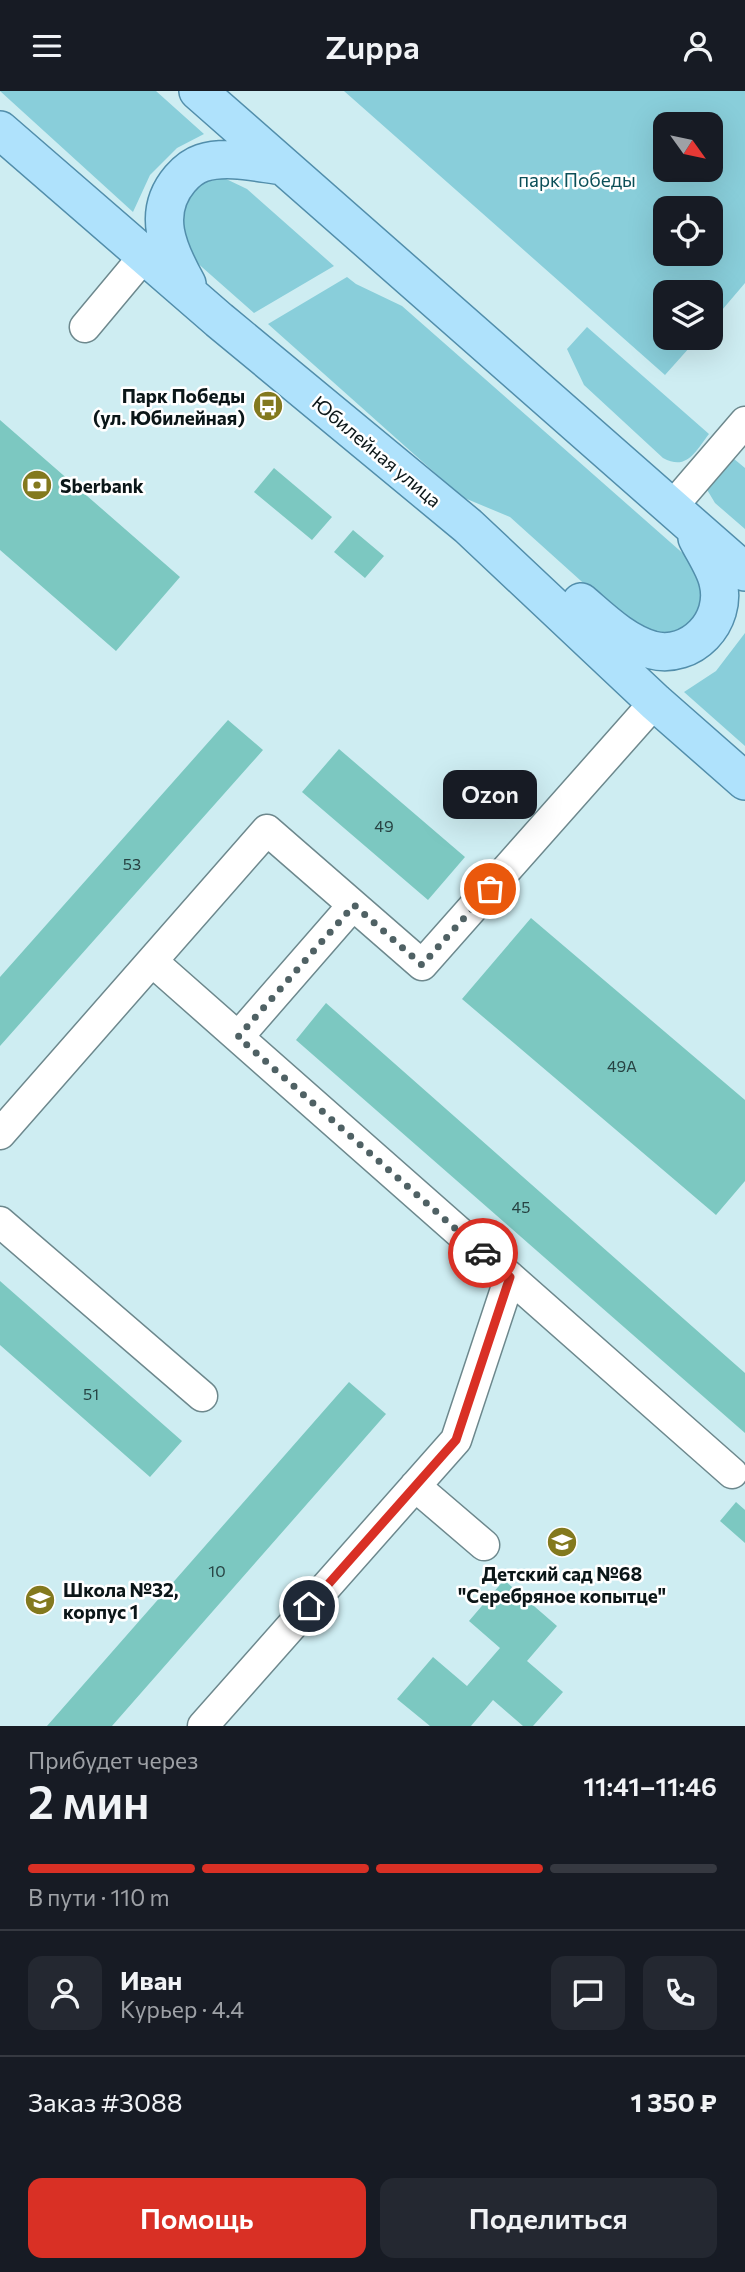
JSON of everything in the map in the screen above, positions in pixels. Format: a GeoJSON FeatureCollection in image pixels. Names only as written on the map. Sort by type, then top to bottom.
{"type":"FeatureCollection","features":[{"type":"Feature","properties":{"kind":"main road"},"geometry":{"type":"LineString","coordinates":[[198,91],[745,572]]}},
{"type":"Feature","properties":{"kind":"main road","name":"Юбилейная улица"},"geometry":{"type":"LineString","coordinates":[[0,130],[468,526],[655,702],[745,781]]}},
{"type":"Feature","properties":{"kind":"main road"},"geometry":{"type":"LineString","coordinates":[[195,297],[171,256],[163,227],[166,204],[175,185],[187,171],[202,163],[233,160],[283,166]]}},
{"type":"Feature","properties":{"kind":"main road"},"geometry":{"type":"LineString","coordinates":[[468,526],[523,551],[606,624],[629,640],[671,653],[688,648],[704,636],[719,606],[719,582],[681,517]]}},
{"type":"Feature","properties":{"kind":"lane"},"geometry":{"type":"LineString","coordinates":[[85,327],[146,254]]}},
{"type":"Feature","properties":{"kind":"lane"},"geometry":{"type":"LineString","coordinates":[[681,517],[745,422]]}},
{"type":"Feature","properties":{"kind":"lane"},"geometry":{"type":"LineString","coordinates":[[0,1134],[267,830],[422,965],[655,702]]}},
{"type":"Feature","properties":{"kind":"lane"},"geometry":{"type":"LineString","coordinates":[[238,1037],[354,905]]}},
{"type":"Feature","properties":{"kind":"lane"},"geometry":{"type":"LineString","coordinates":[[153,962],[732,1473]]}},
{"type":"Feature","properties":{"kind":"lane"},"geometry":{"type":"LineString","coordinates":[[0,1222],[202,1396]]}},
{"type":"Feature","properties":{"kind":"lane"},"geometry":{"type":"LineString","coordinates":[[203,1726],[456,1440],[510,1277]]}},
{"type":"Feature","properties":{"kind":"lane"},"geometry":{"type":"LineString","coordinates":[[415,1486],[484,1545]]}},
{"type":"Feature","properties":{"kind":"green space"},"geometry":{"type":"Polygon","coordinates":[[[0,91],[156,91],[204,134],[177,148],[150,175],[133,212],[0,91]]]}},
{"type":"Feature","properties":{"kind":"green space","name":"парк Победы"},"geometry":{"type":"Polygon","coordinates":[[[344,91],[745,91],[745,283],[723,309],[723,280],[653,280],[653,350],[687,350],[665,375],[344,91]]]}},
{"type":"Feature","properties":{"kind":"green space"},"geometry":{"type":"Polygon","coordinates":[[[224,178],[247,189],[334,266],[254,313],[186,253],[178,209],[197,187],[224,178]]]}},
{"type":"Feature","properties":{"kind":"green space"},"geometry":{"type":"Polygon","coordinates":[[[347,277],[402,306],[695,564],[708,596],[679,641],[631,626],[510,517],[462,497],[268,324],[347,277]]]}},
{"type":"Feature","properties":{"kind":"green space"},"geometry":{"type":"Polygon","coordinates":[[[587,327],[709,434],[690,458],[678,462],[663,458],[584,385],[567,349],[587,327]]]}},
{"type":"Feature","properties":{"kind":"green space"},"geometry":{"type":"Polygon","coordinates":[[[728,454],[745,468],[745,529],[715,503],[706,488],[728,454]]]}},
{"type":"Feature","properties":{"kind":"green space"},"geometry":{"type":"Polygon","coordinates":[[[745,633],[745,746],[684,692],[716,671],[745,633]]]}},
{"type":"Feature","properties":{"kind":"building","name":"Sberbank"},"geometry":{"type":"Polygon","coordinates":[[[0,420],[180,577],[116,651],[0,550],[0,420]]]}},
{"type":"Feature","properties":{"kind":"building"},"geometry":{"type":"Polygon","coordinates":[[[274,468],[332,517],[312,540],[254,492],[274,468]]]}},
{"type":"Feature","properties":{"kind":"building"},"geometry":{"type":"Polygon","coordinates":[[[353,530],[384,556],[365,578],[334,552],[353,530]]]}},
{"type":"Feature","properties":{"kind":"building"},"geometry":{"type":"Polygon","coordinates":[[[228,720],[263,750],[0,1046],[0,977],[228,720]]]}},
{"type":"Feature","properties":{"kind":"building"},"geometry":{"type":"Polygon","coordinates":[[[339,749],[465,857],[428,900],[302,792],[339,749]]]}},
{"type":"Feature","properties":{"kind":"building"},"geometry":{"type":"Polygon","coordinates":[[[531,918],[745,1100],[745,1181],[716,1215],[462,999],[531,918]]]}},
{"type":"Feature","properties":{"kind":"building"},"geometry":{"type":"Polygon","coordinates":[[[326,1003],[745,1373],[745,1433],[296,1040],[326,1003]]]}},
{"type":"Feature","properties":{"kind":"building"},"geometry":{"type":"Polygon","coordinates":[[[0,1281],[182,1441],[150,1477],[0,1345],[0,1281]]]}},
{"type":"Feature","properties":{"kind":"building"},"geometry":{"type":"Polygon","coordinates":[[[349,1382],[386,1414],[112,1726],[47,1726],[349,1382]]]}},
{"type":"Feature","properties":{"kind":"building"},"geometry":{"type":"Polygon","coordinates":[[[736,1502],[745,1510],[745,1543],[720,1521],[736,1502]]]}},
{"type":"Feature","properties":{"kind":"building"},"geometry":{"type":"Polygon","coordinates":[[[504,1580],[557,1626],[527,1661],[563,1692],[533,1726],[523,1726],[493,1700],[471,1726],[430,1726],[397,1699],[433,1657],[467,1686],[500,1648],[469,1621],[504,1580]]]}},
{"type":"Feature","properties":{"kind":"way so far"},"geometry":{"type":"LineString","coordinates":[[483,1253],[238,1037],[354,905],[422,965],[490,889]]}},
{"type":"Feature","properties":{"kind":"place","name":"Парк Победы (ул. Юбилейная)"},"geometry":{"type":"Point","coordinates":[268,406]}},
{"type":"Feature","properties":{"kind":"place","name":"Sberbank"},"geometry":{"type":"Point","coordinates":[37,485]}},
{"type":"Feature","properties":{"kind":"place","name":"Ozon"},"geometry":{"type":"Point","coordinates":[490,889]}},
{"type":"Feature","properties":{"kind":"place","name":"Детский сад №68 \"Серебряное копытце\""},"geometry":{"type":"Point","coordinates":[562,1542]}},
{"type":"Feature","properties":{"kind":"place","name":"Школа №32, корпус 1"},"geometry":{"type":"Point","coordinates":[40,1600]}},
{"type":"Feature","properties":{"kind":"route"},"geometry":{"type":"LineString","coordinates":[[309,1606],[456,1440],[510,1277],[483,1253]]}}]}
